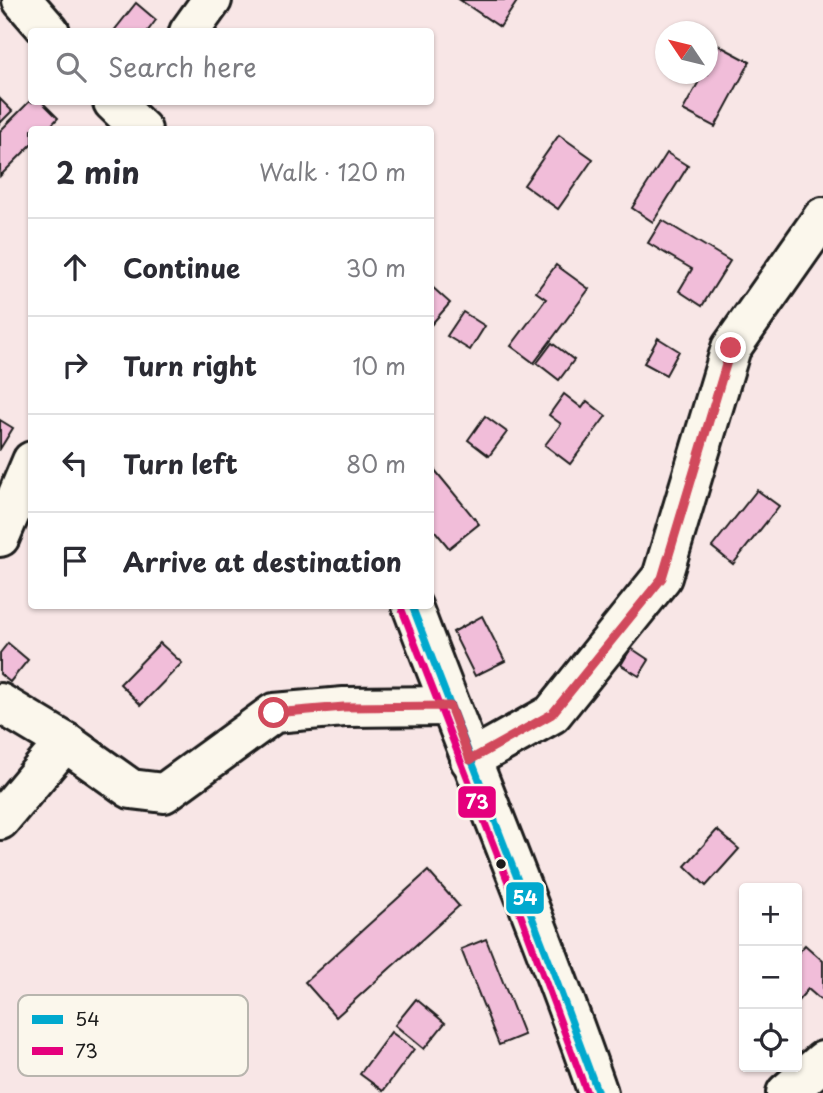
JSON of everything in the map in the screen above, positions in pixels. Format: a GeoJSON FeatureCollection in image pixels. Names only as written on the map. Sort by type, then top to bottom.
{"type":"FeatureCollection","features":[{"type":"Feature","properties":{"kind":"street"},"geometry":{"type":"LineString","coordinates":[[22,0],[46,28]]}},
{"type":"Feature","properties":{"kind":"street"},"geometry":{"type":"LineString","coordinates":[[192,28],[212,0]]}},
{"type":"Feature","properties":{"kind":"street"},"geometry":{"type":"LineString","coordinates":[[470,760],[552,714],[662,578],[731,348],[823,217]]}},
{"type":"Feature","properties":{"kind":"street"},"geometry":{"type":"LineString","coordinates":[[0,537],[28,470]]}},
{"type":"Feature","properties":{"kind":"street"},"geometry":{"type":"LineString","coordinates":[[413,609],[470,760],[558,977],[598,1093]]}},
{"type":"Feature","properties":{"kind":"street"},"geometry":{"type":"LineString","coordinates":[[0,703],[65,743],[131,789],[164,793],[274,713],[344,707],[450,706]]}},
{"type":"Feature","properties":{"kind":"street"},"geometry":{"type":"LineString","coordinates":[[0,820],[65,743]]}},
{"type":"Feature","properties":{"kind":"street"},"geometry":{"type":"LineString","coordinates":[[786,1093],[823,1061]]}},
{"type":"Feature","properties":{"kind":"building"},"geometry":{"type":"Polygon","coordinates":[[[460,0],[518,0],[500,27],[460,0]]]}},
{"type":"Feature","properties":{"kind":"building"},"geometry":{"type":"Polygon","coordinates":[[[136,3],[156,20],[150,28],[116,28],[136,3]]]}},
{"type":"Feature","properties":{"kind":"building"},"geometry":{"type":"Polygon","coordinates":[[[718,45],[750,62],[715,127],[683,110],[697,84],[718,84],[718,45]]]}},
{"type":"Feature","properties":{"kind":"building"},"geometry":{"type":"Polygon","coordinates":[[[0,99],[12,111],[0,123],[0,99]]]}},
{"type":"Feature","properties":{"kind":"building"},"geometry":{"type":"Polygon","coordinates":[[[28,103],[45,105],[58,118],[51,126],[28,126],[28,148],[0,176],[0,131],[28,103]]]}},
{"type":"Feature","properties":{"kind":"building"},"geometry":{"type":"Polygon","coordinates":[[[559,135],[593,159],[558,209],[524,185],[559,135]]]}},
{"type":"Feature","properties":{"kind":"building"},"geometry":{"type":"Polygon","coordinates":[[[667,153],[688,166],[653,222],[632,208],[667,153]]]}},
{"type":"Feature","properties":{"kind":"building"},"geometry":{"type":"Polygon","coordinates":[[[662,220],[730,261],[702,306],[679,291],[692,269],[648,243],[662,220]]]}},
{"type":"Feature","properties":{"kind":"building"},"geometry":{"type":"Polygon","coordinates":[[[556,265],[589,289],[534,363],[511,346],[546,299],[536,292],[556,265]]]}},
{"type":"Feature","properties":{"kind":"building"},"geometry":{"type":"Polygon","coordinates":[[[434,289],[450,303],[434,321],[434,289]]]}},
{"type":"Feature","properties":{"kind":"building"},"geometry":{"type":"Polygon","coordinates":[[[463,312],[485,326],[470,350],[447,336],[463,312]]]}},
{"type":"Feature","properties":{"kind":"building"},"geometry":{"type":"Polygon","coordinates":[[[658,338],[679,351],[666,375],[644,363],[658,338]]]}},
{"type":"Feature","properties":{"kind":"building"},"geometry":{"type":"Polygon","coordinates":[[[552,343],[574,360],[559,380],[537,363],[552,343]]]}},
{"type":"Feature","properties":{"kind":"building"},"geometry":{"type":"Polygon","coordinates":[[[564,394],[582,408],[587,401],[606,416],[570,464],[545,445],[561,424],[549,415],[564,394]]]}},
{"type":"Feature","properties":{"kind":"building"},"geometry":{"type":"Polygon","coordinates":[[[485,416],[507,432],[489,456],[468,440],[485,416]]]}},
{"type":"Feature","properties":{"kind":"building"},"geometry":{"type":"Polygon","coordinates":[[[0,420],[13,428],[0,449],[0,420]]]}},
{"type":"Feature","properties":{"kind":"building"},"geometry":{"type":"Polygon","coordinates":[[[434,469],[479,524],[449,548],[434,530],[434,469]]]}},
{"type":"Feature","properties":{"kind":"building"},"geometry":{"type":"Polygon","coordinates":[[[757,490],[779,506],[733,564],[712,547],[757,490]]]}},
{"type":"Feature","properties":{"kind":"building"},"geometry":{"type":"Polygon","coordinates":[[[482,616],[505,661],[475,676],[453,632],[482,616]]]}},
{"type":"Feature","properties":{"kind":"building"},"geometry":{"type":"Polygon","coordinates":[[[8,643],[28,660],[10,682],[0,674],[0,653],[8,643]]]}},
{"type":"Feature","properties":{"kind":"building"},"geometry":{"type":"Polygon","coordinates":[[[160,643],[182,663],[141,705],[120,684],[160,643]]]}},
{"type":"Feature","properties":{"kind":"building"},"geometry":{"type":"Polygon","coordinates":[[[631,648],[649,660],[639,676],[621,665],[631,648]]]}},
{"type":"Feature","properties":{"kind":"building"},"geometry":{"type":"Polygon","coordinates":[[[717,830],[739,849],[706,886],[685,866],[717,830]]]}},
{"type":"Feature","properties":{"kind":"building"},"geometry":{"type":"Polygon","coordinates":[[[428,871],[459,906],[336,1017],[305,982],[428,871]]]}},
{"type":"Feature","properties":{"kind":"building"},"geometry":{"type":"Polygon","coordinates":[[[486,939],[524,1035],[499,1045],[461,949],[486,939]]]}},
{"type":"Feature","properties":{"kind":"building"},"geometry":{"type":"Polygon","coordinates":[[[805,945],[823,961],[823,1002],[808,989],[802,996],[802,948],[805,945]]]}},
{"type":"Feature","properties":{"kind":"building"},"geometry":{"type":"Polygon","coordinates":[[[416,999],[445,1023],[424,1049],[395,1025],[416,999]]]}},
{"type":"Feature","properties":{"kind":"building"},"geometry":{"type":"Polygon","coordinates":[[[391,1032],[414,1049],[383,1091],[360,1074],[391,1032]]]}},
{"type":"Feature","properties":{"kind":"transit line","name":"54"},"geometry":{"type":"LineString","coordinates":[[413,609],[598,1093]]}},
{"type":"Feature","properties":{"kind":"transit line","name":"73"},"geometry":{"type":"LineString","coordinates":[[402,610],[587,1093]]}},
{"type":"Feature","properties":{"kind":"route"},"geometry":{"type":"LineString","coordinates":[[274,713],[344,707],[450,706],[470,760],[552,714],[662,578],[731,348]]}}]}
